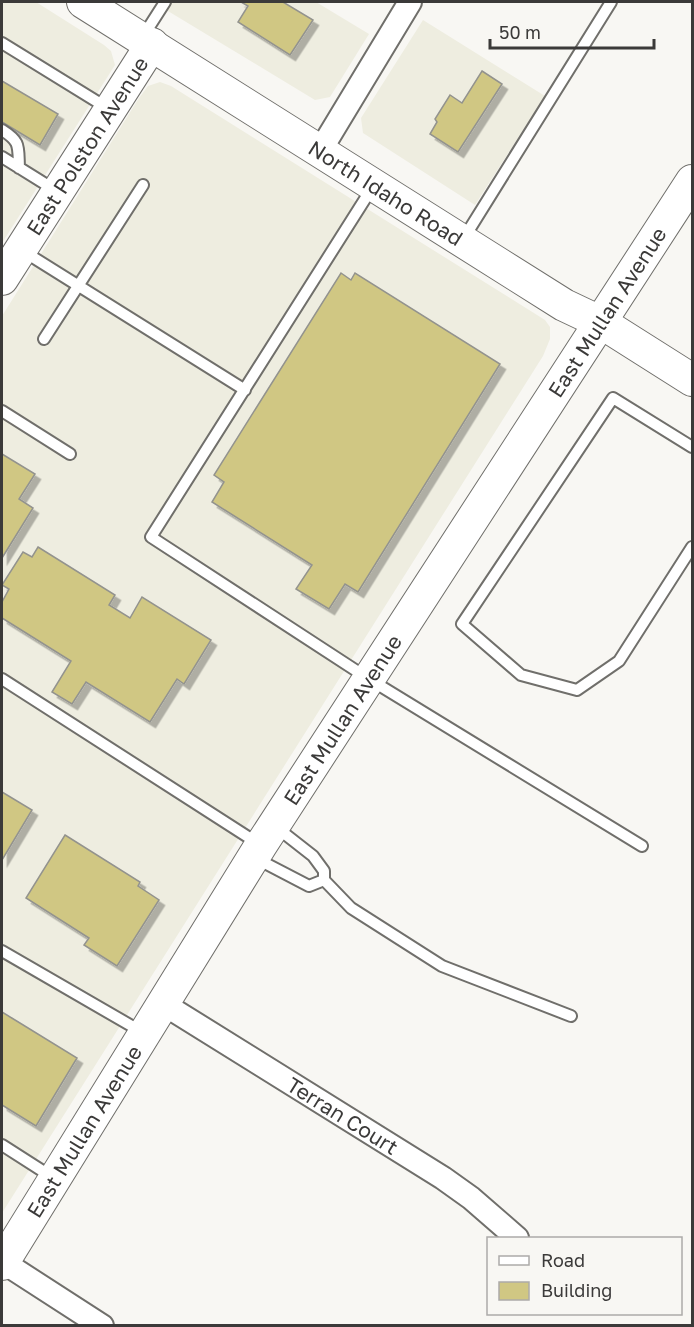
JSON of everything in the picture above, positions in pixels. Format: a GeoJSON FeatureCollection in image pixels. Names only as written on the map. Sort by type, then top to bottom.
{"type":"FeatureCollection","features":[{"type":"Feature","properties":{"kind":"main road","name":"North Idaho Road"},"geometry":{"type":"LineString","coordinates":[[83,2],[564,305],[602,323],[693,380]]}},
{"type":"Feature","properties":{"kind":"main road","name":"East Polston Avenue"},"geometry":{"type":"LineString","coordinates":[[12,258],[110,110],[147,41]]}},
{"type":"Feature","properties":{"kind":"main road","name":"East Mullan Avenue"},"geometry":{"type":"LineString","coordinates":[[2,1263],[263,842],[693,181]]}},
{"type":"Feature","properties":{"kind":"street"},"geometry":{"type":"LineString","coordinates":[[320,151],[410,2]]}},
{"type":"Feature","properties":{"kind":"street","name":"Terran Court"},"geometry":{"type":"LineString","coordinates":[[162,1003],[443,1178],[471,1198],[515,1237]]}},
{"type":"Feature","properties":{"kind":"street"},"geometry":{"type":"LineString","coordinates":[[2,1263],[102,1326]]}},
{"type":"Feature","properties":{"kind":"lane"},"geometry":{"type":"LineString","coordinates":[[147,41],[165,2]]}},
{"type":"Feature","properties":{"kind":"lane"},"geometry":{"type":"LineString","coordinates":[[462,241],[611,2]]}},
{"type":"Feature","properties":{"kind":"lane"},"geometry":{"type":"LineString","coordinates":[[2,44],[110,110]]}},
{"type":"Feature","properties":{"kind":"lane"},"geometry":{"type":"LineString","coordinates":[[2,130],[18,144],[19,168]]}},
{"type":"Feature","properties":{"kind":"lane"},"geometry":{"type":"LineString","coordinates":[[2,157],[57,191]]}},
{"type":"Feature","properties":{"kind":"lane"},"geometry":{"type":"LineString","coordinates":[[44,339],[143,185]]}},
{"type":"Feature","properties":{"kind":"lane"},"geometry":{"type":"LineString","coordinates":[[374,185],[151,537],[369,679],[642,846]]}},
{"type":"Feature","properties":{"kind":"lane"},"geometry":{"type":"LineString","coordinates":[[12,258],[78,285],[245,390]]}},
{"type":"Feature","properties":{"kind":"lane"},"geometry":{"type":"LineString","coordinates":[[693,447],[613,398],[462,624],[521,675],[577,690],[620,661],[693,547]]}},
{"type":"Feature","properties":{"kind":"lane"},"geometry":{"type":"LineString","coordinates":[[2,411],[70,454]]}},
{"type":"Feature","properties":{"kind":"lane"},"geometry":{"type":"LineString","coordinates":[[2,679],[263,842],[309,886],[324,880]]}},
{"type":"Feature","properties":{"kind":"lane"},"geometry":{"type":"LineString","coordinates":[[263,842],[313,856],[324,871],[324,880],[351,908],[442,966],[572,1016]]}},
{"type":"Feature","properties":{"kind":"lane"},"geometry":{"type":"LineString","coordinates":[[2,951],[146,1034]]}},
{"type":"Feature","properties":{"kind":"lane"},"geometry":{"type":"LineString","coordinates":[[2,1145],[55,1178]]}},
{"type":"Feature","properties":{"kind":"shaded area"},"geometry":{"type":"Polygon","coordinates":[[[2,2],[36,2],[104,45],[111,51],[115,65],[2,243],[2,2]]]}},
{"type":"Feature","properties":{"kind":"shaded area"},"geometry":{"type":"Polygon","coordinates":[[[153,2],[316,2],[369,34],[330,97],[315,100],[153,2]]]}},
{"type":"Feature","properties":{"kind":"shaded area"},"geometry":{"type":"Polygon","coordinates":[[[423,20],[545,96],[475,205],[363,133],[361,118],[423,20]]]}},
{"type":"Feature","properties":{"kind":"shaded area"},"geometry":{"type":"Polygon","coordinates":[[[160,82],[171,86],[545,320],[550,327],[550,339],[543,356],[2,1213],[2,316],[139,98],[148,86],[160,82]]]}},
{"type":"Feature","properties":{"kind":"building"},"geometry":{"type":"Polygon","coordinates":[[[241,2],[283,2],[313,20],[290,55],[238,22],[248,6],[241,2]]]}},
{"type":"Feature","properties":{"kind":"building"},"geometry":{"type":"Polygon","coordinates":[[[482,71],[502,84],[458,152],[430,134],[437,122],[435,119],[450,95],[462,103],[482,71]]]}},
{"type":"Feature","properties":{"kind":"building"},"geometry":{"type":"Polygon","coordinates":[[[2,81],[58,114],[40,145],[2,122],[2,81]]]}},
{"type":"Feature","properties":{"kind":"building"},"geometry":{"type":"Polygon","coordinates":[[[341,273],[351,280],[355,273],[500,364],[358,592],[345,584],[329,609],[296,589],[312,565],[212,502],[224,482],[214,475],[341,273]]]}},
{"type":"Feature","properties":{"kind":"building"},"geometry":{"type":"Polygon","coordinates":[[[2,454],[35,474],[19,499],[33,508],[2,558],[2,454]]]}},
{"type":"Feature","properties":{"kind":"building"},"geometry":{"type":"Polygon","coordinates":[[[38,547],[115,595],[109,605],[130,618],[142,597],[211,640],[184,684],[177,679],[150,722],[86,682],[72,704],[52,692],[71,661],[2,618],[2,602],[9,589],[2,585],[23,552],[32,557],[38,547]]]}},
{"type":"Feature","properties":{"kind":"building"},"geometry":{"type":"Polygon","coordinates":[[[2,792],[32,810],[2,860],[2,792]]]}},
{"type":"Feature","properties":{"kind":"building"},"geometry":{"type":"Polygon","coordinates":[[[65,835],[140,882],[138,886],[159,900],[117,966],[84,945],[89,938],[26,898],[65,835]]]}},
{"type":"Feature","properties":{"kind":"building"},"geometry":{"type":"Polygon","coordinates":[[[2,1012],[77,1058],[36,1126],[2,1105],[2,1012]]]}}]}
